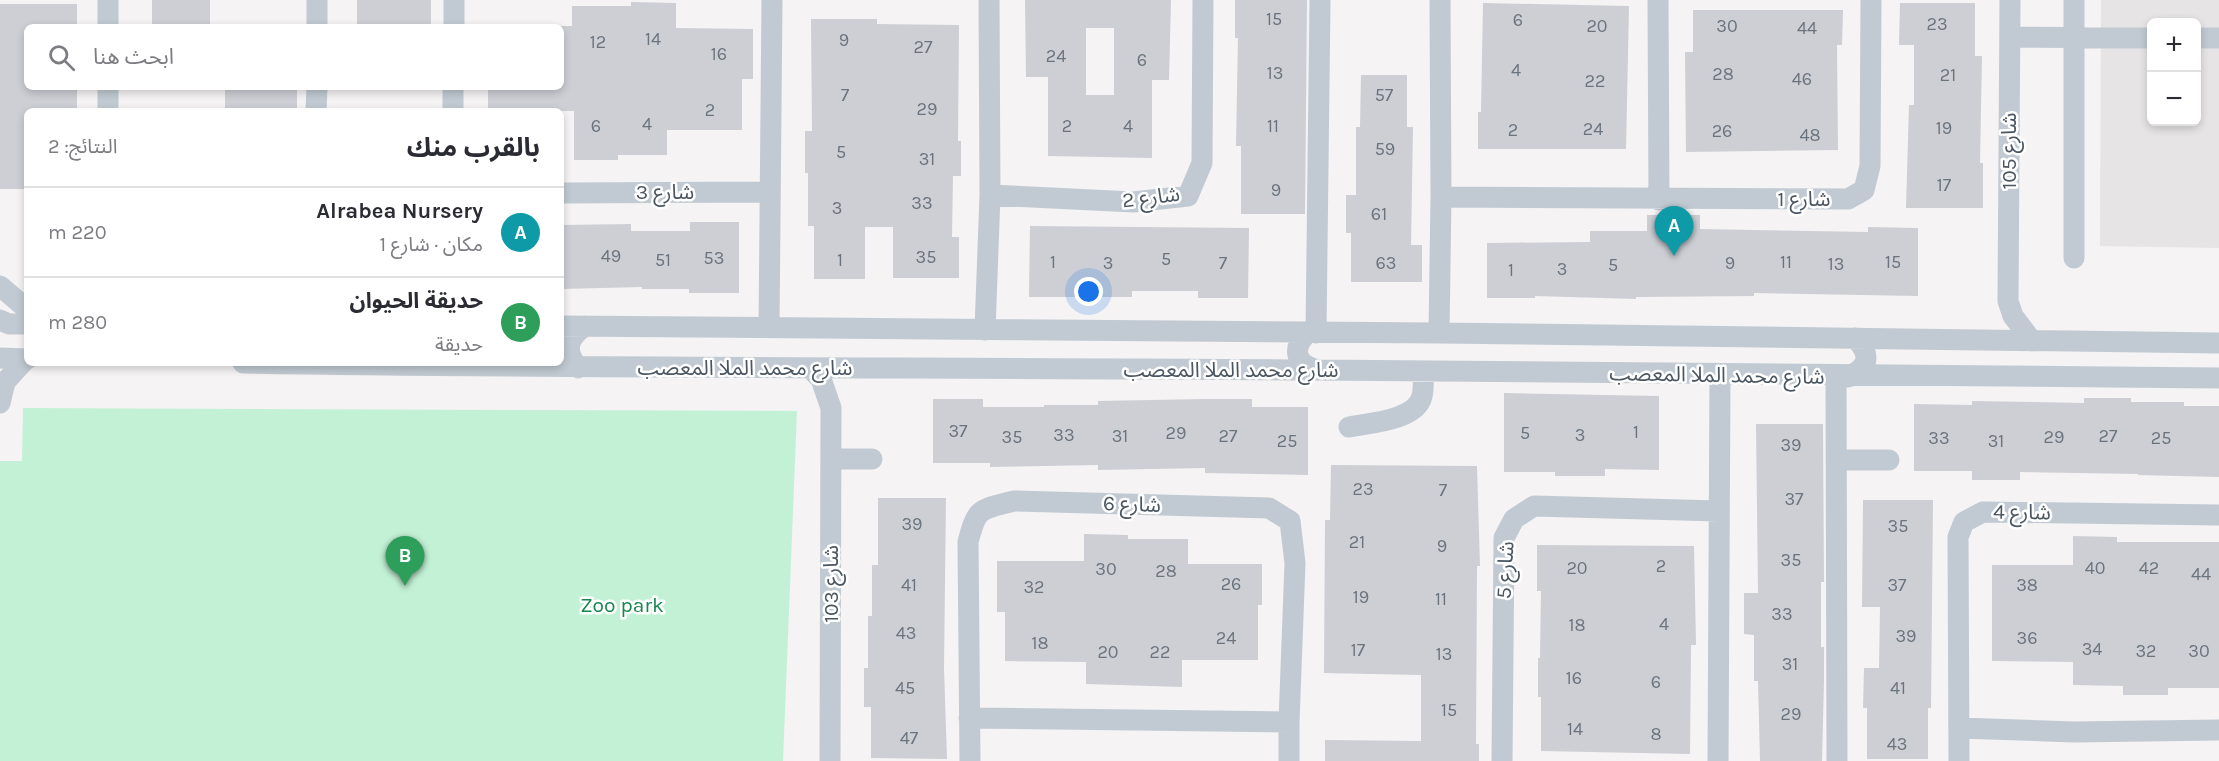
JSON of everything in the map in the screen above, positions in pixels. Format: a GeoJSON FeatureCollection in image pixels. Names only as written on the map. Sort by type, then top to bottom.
{"type":"FeatureCollection","features":[{"type":"Feature","properties":{"kind":"street"},"geometry":{"type":"LineString","coordinates":[[108,0],[108,24]]}},
{"type":"Feature","properties":{"kind":"street"},"geometry":{"type":"LineString","coordinates":[[317,0],[317,24]]}},
{"type":"Feature","properties":{"kind":"street"},"geometry":{"type":"LineString","coordinates":[[454,0],[454,24]]}},
{"type":"Feature","properties":{"kind":"street"},"geometry":{"type":"LineString","coordinates":[[769,328],[772,0]]}},
{"type":"Feature","properties":{"kind":"street"},"geometry":{"type":"LineString","coordinates":[[985,330],[990,195],[989,0]]}},
{"type":"Feature","properties":{"kind":"street","name":"شارع 2"},"geometry":{"type":"LineString","coordinates":[[990,195],[1133,202],[1188,196],[1202,163],[1203,0]]}},
{"type":"Feature","properties":{"kind":"street"},"geometry":{"type":"LineString","coordinates":[[1318,370],[1305,367],[1298,355],[1299,342],[1312,332],[1320,0]]}},
{"type":"Feature","properties":{"kind":"street"},"geometry":{"type":"LineString","coordinates":[[1439,333],[1440,0]]}},
{"type":"Feature","properties":{"kind":"street"},"geometry":{"type":"LineString","coordinates":[[1658,0],[1659,200]]}},
{"type":"Feature","properties":{"kind":"street","name":"شارع 1"},"geometry":{"type":"LineString","coordinates":[[1441,197],[1659,200],[1848,199],[1864,189],[1870,166],[1871,0]]}},
{"type":"Feature","properties":{"kind":"street","name":"شارع 105"},"geometry":{"type":"LineString","coordinates":[[1982,340],[2003,316],[2008,301],[2010,0]]}},
{"type":"Feature","properties":{"kind":"street"},"geometry":{"type":"LineString","coordinates":[[2074,0],[2074,258]]}},
{"type":"Feature","properties":{"kind":"street"},"geometry":{"type":"LineString","coordinates":[[2010,38],[2147,38]]}},
{"type":"Feature","properties":{"kind":"street"},"geometry":{"type":"LineString","coordinates":[[2201,38],[2219,38]]}},
{"type":"Feature","properties":{"kind":"street"},"geometry":{"type":"LineString","coordinates":[[108,90],[108,108]]}},
{"type":"Feature","properties":{"kind":"street"},"geometry":{"type":"LineString","coordinates":[[316,90],[316,108]]}},
{"type":"Feature","properties":{"kind":"street"},"geometry":{"type":"LineString","coordinates":[[453,90],[453,108]]}},
{"type":"Feature","properties":{"kind":"street","name":"شارع 3"},"geometry":{"type":"LineString","coordinates":[[564,193],[770,192]]}},
{"type":"Feature","properties":{"kind":"street"},"geometry":{"type":"LineString","coordinates":[[0,286],[24,306]]}},
{"type":"Feature","properties":{"kind":"street","name":"شارع 105"},"geometry":{"type":"LineString","coordinates":[[2008,301],[2017,322],[2032,341]]}},
{"type":"Feature","properties":{"kind":"street","name":"شارع محمد الملا المعصب"},"geometry":{"type":"LineString","coordinates":[[564,326],[1439,333],[2219,343]]}},
{"type":"Feature","properties":{"kind":"street"},"geometry":{"type":"LineString","coordinates":[[579,368],[570,358],[569,345],[574,333],[585,326]]}},
{"type":"Feature","properties":{"kind":"street"},"geometry":{"type":"LineString","coordinates":[[1837,761],[1836,460],[1842,376],[1860,371],[1867,360],[1865,347],[1855,338]]}},
{"type":"Feature","properties":{"kind":"street"},"geometry":{"type":"LineString","coordinates":[[0,358],[24,359]]}},
{"type":"Feature","properties":{"kind":"street"},"geometry":{"type":"LineString","coordinates":[[0,403],[5,382],[24,361]]}},
{"type":"Feature","properties":{"kind":"street","name":"شارع محمد الملا المعصب"},"geometry":{"type":"LineString","coordinates":[[526,366],[2219,378]]}},
{"type":"Feature","properties":{"kind":"street","name":"شارع 103"},"geometry":{"type":"LineString","coordinates":[[810,368],[821,379],[831,408],[830,761]]}},
{"type":"Feature","properties":{"kind":"street","name":"شارع 103"},"geometry":{"type":"LineString","coordinates":[[831,408],[844,380],[855,369]]}},
{"type":"Feature","properties":{"kind":"street"},"geometry":{"type":"LineString","coordinates":[[1349,428],[1411,413],[1418,406],[1422,396],[1423,372]]}},
{"type":"Feature","properties":{"kind":"street"},"geometry":{"type":"LineString","coordinates":[[1718,761],[1720,375]]}},
{"type":"Feature","properties":{"kind":"street"},"geometry":{"type":"LineString","coordinates":[[831,459],[872,459]]}},
{"type":"Feature","properties":{"kind":"street"},"geometry":{"type":"LineString","coordinates":[[1836,460],[1889,460]]}},
{"type":"Feature","properties":{"kind":"street","name":"شارع 6"},"geometry":{"type":"LineString","coordinates":[[970,761],[968,542],[975,517],[988,508],[1014,501],[1269,508],[1290,521],[1295,563],[1289,722],[1290,761]]}},
{"type":"Feature","properties":{"kind":"street","name":"شارع 5"},"geometry":{"type":"LineString","coordinates":[[1502,761],[1504,538],[1514,519],[1533,506],[1719,511]]}},
{"type":"Feature","properties":{"kind":"street","name":"شارع 4"},"geometry":{"type":"LineString","coordinates":[[1959,761],[1958,537],[1964,522],[1983,512],[2219,515]]}},
{"type":"Feature","properties":{"kind":"street"},"geometry":{"type":"LineString","coordinates":[[969,718],[1289,722]]}},
{"type":"Feature","properties":{"kind":"street"},"geometry":{"type":"LineString","coordinates":[[1959,728],[2074,732],[2219,730]]}},
{"type":"Feature","properties":{"kind":"shaded area"},"geometry":{"type":"Polygon","coordinates":[[[2101,0],[2219,0],[2219,248],[2100,246],[2101,0]]]}},
{"type":"Feature","properties":{"kind":"green space","name":"Zoo park"},"geometry":{"type":"Polygon","coordinates":[[[23,408],[797,411],[783,761],[0,761],[0,461],[22,461],[23,408]]]}},
{"type":"Feature","properties":{"kind":"building"},"geometry":{"type":"Polygon","coordinates":[[[152,0],[210,0],[210,24],[152,24],[152,0]]]}},
{"type":"Feature","properties":{"kind":"building"},"geometry":{"type":"Polygon","coordinates":[[[357,0],[431,0],[431,24],[357,24],[357,0]]]}},
{"type":"Feature","properties":{"kind":"building"},"geometry":{"type":"Polygon","coordinates":[[[1025,0],[1171,0],[1169,80],[1152,80],[1152,158],[1048,156],[1048,77],[1026,77],[1025,0]],[[1086,28],[1086,95],[1114,95],[1114,28],[1086,28]]]}},
{"type":"Feature","properties":{"kind":"building"},"geometry":{"type":"Polygon","coordinates":[[[1235,0],[1307,0],[1305,214],[1241,214],[1241,146],[1236,146],[1238,38],[1235,38],[1235,0]]]}},
{"type":"Feature","properties":{"kind":"building"},"geometry":{"type":"Polygon","coordinates":[[[631,2],[676,3],[676,28],[753,29],[753,79],[742,79],[742,130],[667,130],[667,155],[618,155],[618,160],[574,160],[574,111],[564,111],[564,108],[488,108],[488,90],[564,90],[564,26],[572,26],[572,6],[631,6],[631,2]]]}},
{"type":"Feature","properties":{"kind":"building"},"geometry":{"type":"Polygon","coordinates":[[[1483,3],[1629,6],[1626,149],[1478,149],[1483,3]]]}},
{"type":"Feature","properties":{"kind":"building"},"geometry":{"type":"Polygon","coordinates":[[[1900,3],[1975,3],[1975,56],[1982,56],[1980,163],[1983,163],[1983,208],[1906,208],[1909,105],[1914,105],[1914,45],[1899,45],[1900,3]]]}},
{"type":"Feature","properties":{"kind":"building"},"geometry":{"type":"Polygon","coordinates":[[[0,4],[77,4],[77,24],[24,24],[24,90],[77,90],[77,108],[24,108],[24,189],[0,189],[0,4]]]}},
{"type":"Feature","properties":{"kind":"building"},"geometry":{"type":"Polygon","coordinates":[[[1693,10],[1843,10],[1842,45],[1837,45],[1838,150],[1686,152],[1685,52],[1693,52],[1693,10]]]}},
{"type":"Feature","properties":{"kind":"building"},"geometry":{"type":"Polygon","coordinates":[[[811,19],[877,19],[877,24],[959,25],[958,141],[961,141],[961,176],[953,176],[952,237],[959,237],[959,278],[893,278],[893,227],[865,227],[865,279],[814,279],[814,226],[808,226],[808,173],[805,173],[805,131],[812,131],[811,19]]]}},
{"type":"Feature","properties":{"kind":"building"},"geometry":{"type":"Polygon","coordinates":[[[1361,75],[1407,75],[1407,127],[1413,127],[1411,245],[1422,245],[1422,282],[1351,282],[1351,233],[1346,233],[1346,195],[1356,195],[1356,127],[1360,127],[1361,75]]]}},
{"type":"Feature","properties":{"kind":"building"},"geometry":{"type":"Polygon","coordinates":[[[225,90],[297,90],[297,108],[225,108],[225,90]]]}},
{"type":"Feature","properties":{"kind":"building"},"geometry":{"type":"Polygon","coordinates":[[[1647,215],[1700,215],[1700,229],[1868,232],[1868,227],[1918,228],[1918,296],[1754,293],[1754,296],[1636,297],[1636,299],[1535,296],[1535,298],[1487,298],[1487,243],[1590,242],[1590,231],[1647,231],[1647,215]]]}},
{"type":"Feature","properties":{"kind":"building"},"geometry":{"type":"Polygon","coordinates":[[[690,222],[739,222],[739,293],[689,293],[689,289],[642,289],[642,287],[564,289],[564,225],[631,224],[631,231],[690,231],[690,222]]]}},
{"type":"Feature","properties":{"kind":"building"},"geometry":{"type":"Polygon","coordinates":[[[1030,226],[1249,228],[1248,298],[1198,298],[1198,291],[1132,291],[1132,297],[1029,297],[1030,226]]]}},
{"type":"Feature","properties":{"kind":"building"},"geometry":{"type":"Polygon","coordinates":[[[1504,393],[1659,396],[1659,470],[1605,469],[1605,476],[1555,476],[1555,472],[1504,472],[1504,393]]]}},
{"type":"Feature","properties":{"kind":"building"},"geometry":{"type":"Polygon","coordinates":[[[2084,398],[2131,398],[2131,402],[2184,402],[2184,406],[2219,406],[2219,477],[2020,472],[2020,480],[1972,480],[1972,471],[1914,471],[1914,404],[1972,405],[1972,401],[2084,403],[2084,398]]]}},
{"type":"Feature","properties":{"kind":"building"},"geometry":{"type":"Polygon","coordinates":[[[933,399],[983,399],[983,407],[1098,405],[1098,401],[1252,399],[1252,407],[1308,407],[1308,475],[1205,473],[1205,468],[1098,470],[1098,465],[990,467],[990,463],[933,463],[933,399]]]}},
{"type":"Feature","properties":{"kind":"building"},"geometry":{"type":"Polygon","coordinates":[[[1756,424],[1823,424],[1822,761],[1760,761],[1758,681],[1754,681],[1754,635],[1744,634],[1744,593],[1758,593],[1756,424]]]}},
{"type":"Feature","properties":{"kind":"building"},"geometry":{"type":"Polygon","coordinates":[[[1331,465],[1477,466],[1480,566],[1477,566],[1476,744],[1479,744],[1479,761],[1325,761],[1325,740],[1421,741],[1421,675],[1324,673],[1325,520],[1330,520],[1331,465]]]}},
{"type":"Feature","properties":{"kind":"building"},"geometry":{"type":"Polygon","coordinates":[[[878,498],[946,498],[944,668],[947,759],[871,758],[871,707],[864,707],[864,668],[868,668],[868,616],[872,616],[872,565],[878,565],[878,498]]]}},
{"type":"Feature","properties":{"kind":"building"},"geometry":{"type":"Polygon","coordinates":[[[1863,500],[1933,500],[1931,708],[1928,708],[1928,759],[1867,759],[1867,708],[1863,708],[1864,668],[1879,668],[1880,607],[1862,607],[1863,500]]]}},
{"type":"Feature","properties":{"kind":"building"},"geometry":{"type":"Polygon","coordinates":[[[1084,534],[1128,535],[1128,539],[1188,539],[1188,564],[1262,564],[1262,605],[1258,605],[1258,660],[1182,660],[1182,687],[1086,684],[1086,662],[1005,661],[1005,612],[997,612],[997,561],[1084,561],[1084,534]]]}},
{"type":"Feature","properties":{"kind":"building"},"geometry":{"type":"Polygon","coordinates":[[[2073,536],[2117,537],[2117,542],[2219,542],[2219,688],[2168,688],[2168,695],[2123,695],[2123,686],[2073,685],[2073,662],[1992,661],[1992,565],[2073,565],[2073,536]]]}},
{"type":"Feature","properties":{"kind":"building"},"geometry":{"type":"Polygon","coordinates":[[[1537,545],[1694,546],[1696,645],[1691,645],[1690,754],[1541,751],[1538,658],[1540,658],[1541,591],[1537,591],[1537,545]]]}},
{"type":"Feature","properties":{"kind":"place","name":"Alrabea Nursery"},"geometry":{"type":"Point","coordinates":[1674,256]}},
{"type":"Feature","properties":{"kind":"place","name":"حديقة الحيوان"},"geometry":{"type":"Point","coordinates":[405,586]}}]}
